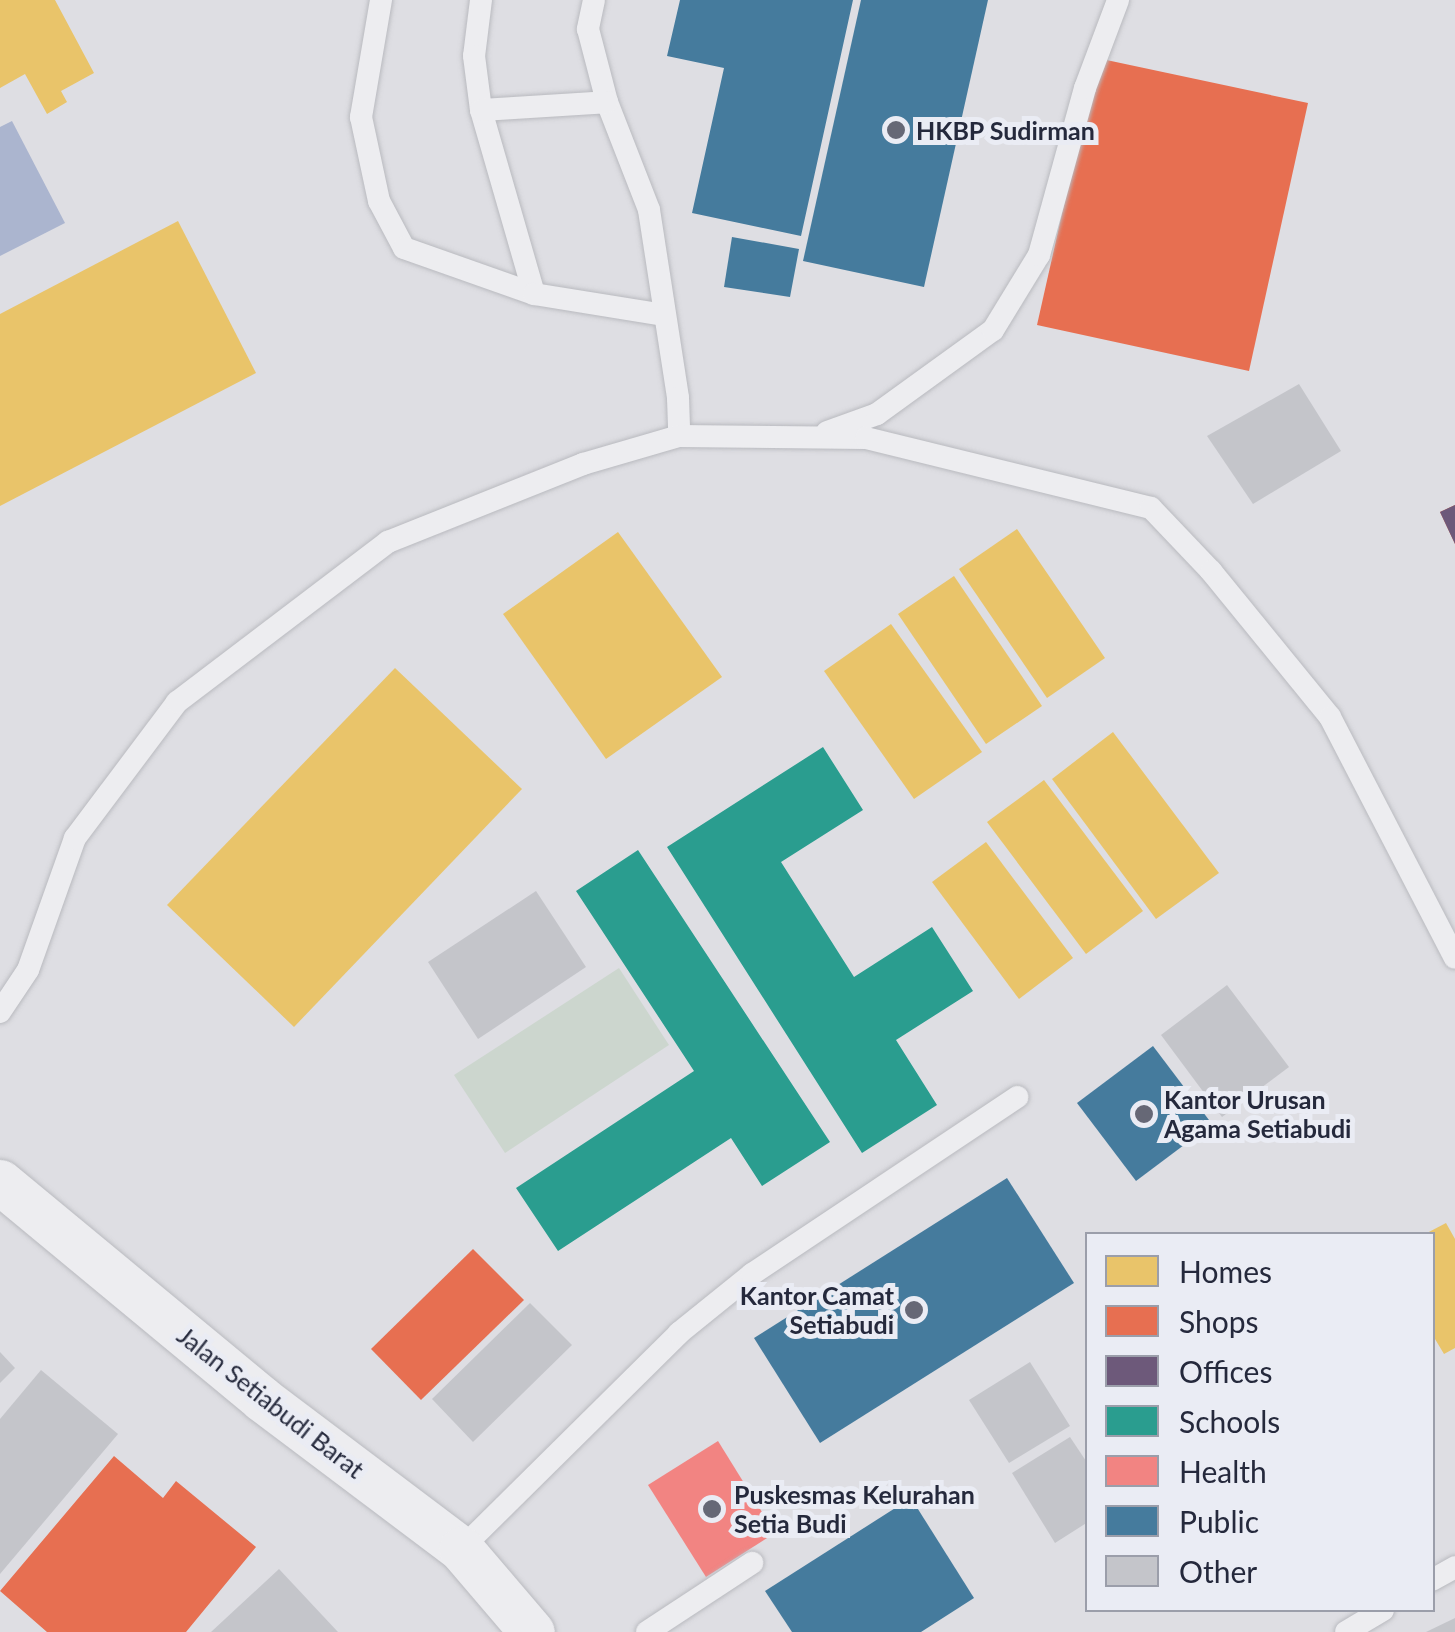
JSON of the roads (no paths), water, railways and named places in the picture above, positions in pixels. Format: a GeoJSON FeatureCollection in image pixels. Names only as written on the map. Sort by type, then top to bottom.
{"type":"FeatureCollection","features":[{"type":"Feature","properties":{"kind":"street","name":"Jalan Setiabudi Barat"},"geometry":{"type":"LineString","coordinates":[[0,1182],[262,1399],[461,1549],[532,1632]]}},
{"type":"Feature","properties":{"kind":"lane"},"geometry":{"type":"LineString","coordinates":[[381,0],[361,118],[379,201],[404,248],[534,294],[663,315]]}},
{"type":"Feature","properties":{"kind":"lane"},"geometry":{"type":"LineString","coordinates":[[481,0],[474,56],[481,110],[534,294]]}},
{"type":"Feature","properties":{"kind":"lane"},"geometry":{"type":"LineString","coordinates":[[594,0],[588,29],[607,102],[649,210],[678,398],[679,436]]}},
{"type":"Feature","properties":{"kind":"lane"},"geometry":{"type":"LineString","coordinates":[[819,434],[877,414],[993,330],[1039,255],[1085,88],[1118,0]]}},
{"type":"Feature","properties":{"kind":"lane"},"geometry":{"type":"LineString","coordinates":[[481,110],[607,102]]}},
{"type":"Feature","properties":{"kind":"lane"},"geometry":{"type":"LineString","coordinates":[[0,1012],[28,970],[75,838],[177,702],[388,542],[583,464],[679,436],[819,434],[866,438],[1150,508],[1211,571],[1330,717],[1455,958]]}},
{"type":"Feature","properties":{"kind":"lane"},"geometry":{"type":"LineString","coordinates":[[461,1549],[679,1333],[752,1274],[1017,1097]]}},
{"type":"Feature","properties":{"kind":"lane"},"geometry":{"type":"LineString","coordinates":[[647,1632],[752,1563]]}},
{"type":"Feature","properties":{"kind":"lane"},"geometry":{"type":"LineString","coordinates":[[1346,1632],[1381,1612]]}},
{"type":"Feature","properties":{"kind":"water"},"geometry":{"type":"Polygon","coordinates":[[[12,121],[65,223],[0,256],[0,127],[12,121]]]}},
{"type":"Feature","properties":{"kind":"place","name":"HKBP Sudirman"},"geometry":{"type":"Point","coordinates":[896,130]}},
{"type":"Feature","properties":{"kind":"place","name":"Kantor Urusan Agama Setiabudi"},"geometry":{"type":"Point","coordinates":[1144,1114]}},
{"type":"Feature","properties":{"kind":"place","name":"Kantor Camat Setiabudi"},"geometry":{"type":"Point","coordinates":[914,1310]}},
{"type":"Feature","properties":{"kind":"place","name":"Puskesmas Kelurahan Setia Budi"},"geometry":{"type":"Point","coordinates":[712,1509]}}]}
